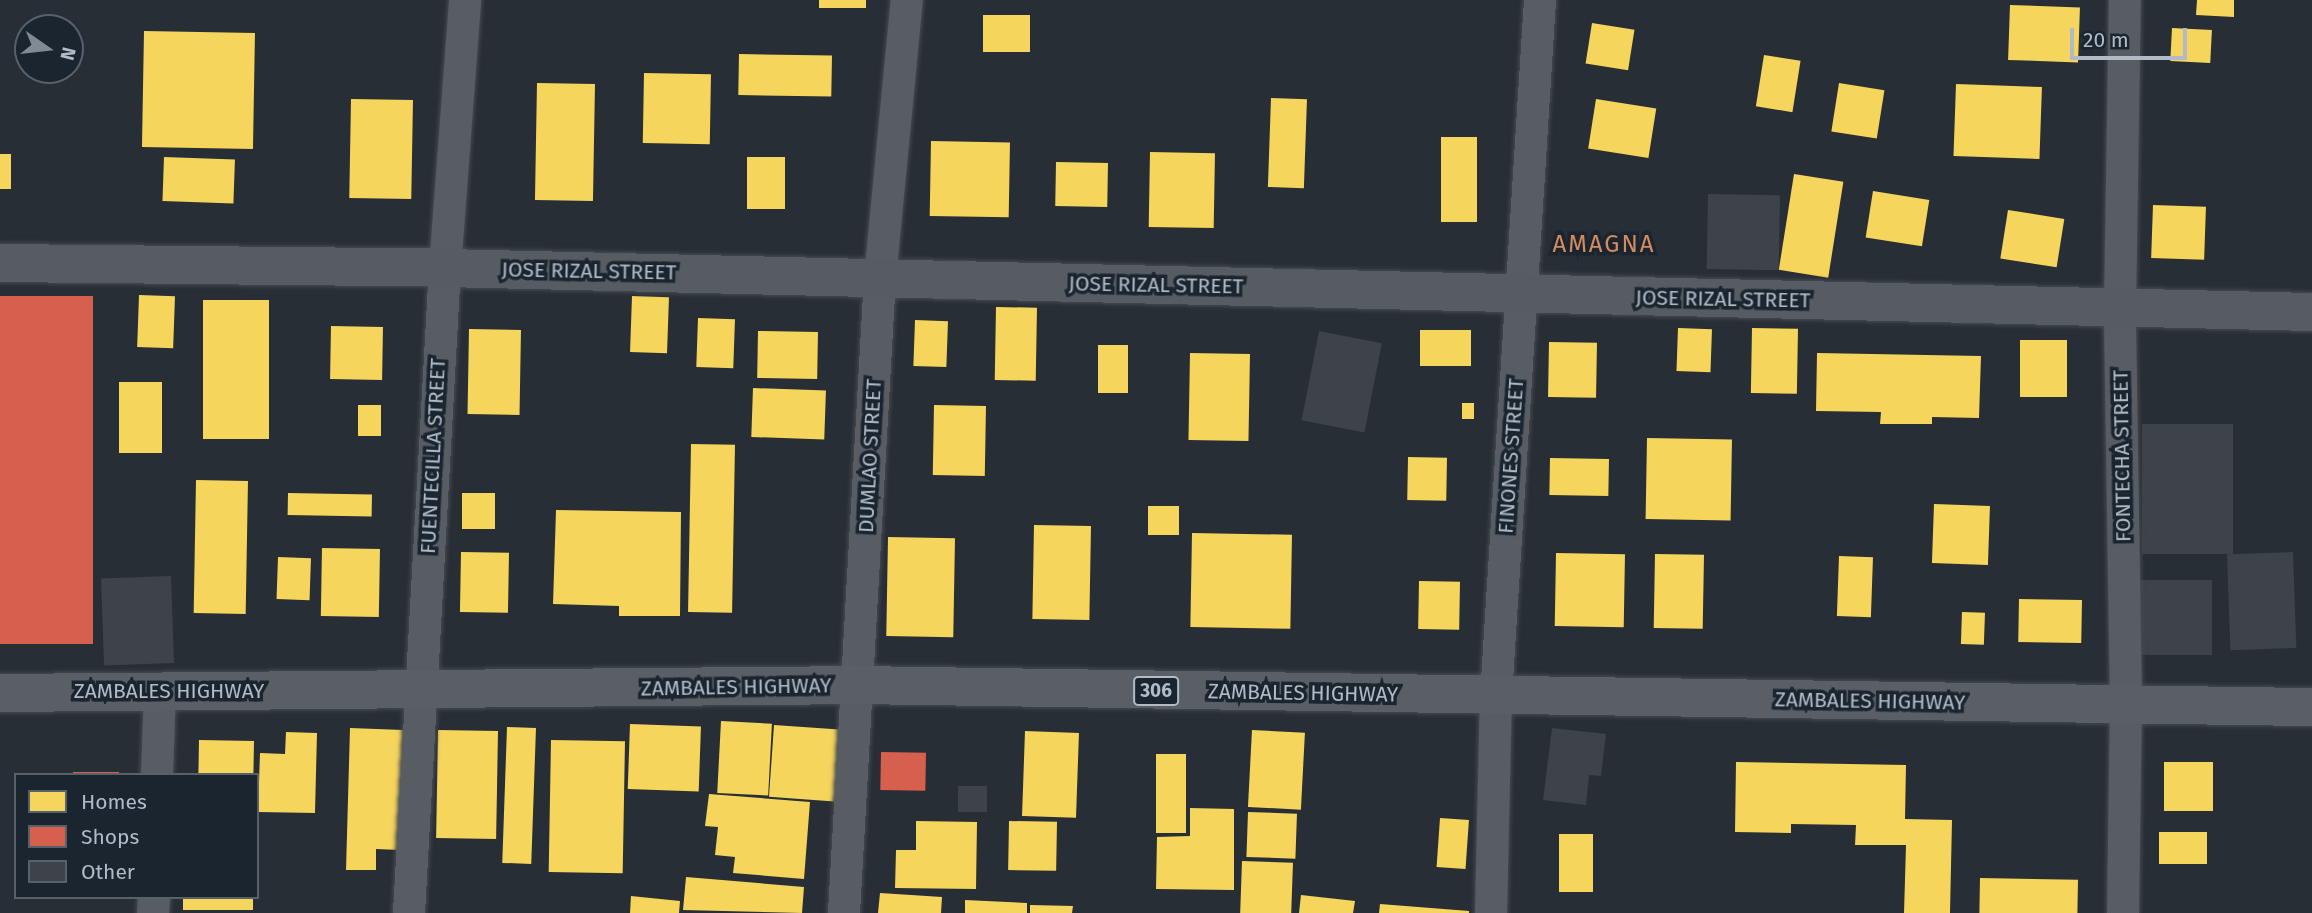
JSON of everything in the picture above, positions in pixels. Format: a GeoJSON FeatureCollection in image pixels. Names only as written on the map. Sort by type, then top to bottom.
{"type":"FeatureCollection","features":[{"type":"Feature","properties":{"kind":"main road","name":"ZAMBALES HIGHWAY"},"geometry":{"type":"LineString","coordinates":[[0,693],[160,689],[419,691],[857,685],[2312,707]]}},
{"type":"Feature","properties":{"kind":"street","name":"FUENTECILLA STREET"},"geometry":{"type":"LineString","coordinates":[[409,913],[444,268],[465,0]]}},
{"type":"Feature","properties":{"kind":"street","name":"DUMLAO STREET"},"geometry":{"type":"LineString","coordinates":[[844,913],[880,278],[907,0]]}},
{"type":"Feature","properties":{"kind":"street","name":"FINONES STREET"},"geometry":{"type":"LineString","coordinates":[[1491,913],[1496,696],[1540,0]]}},
{"type":"Feature","properties":{"kind":"street","name":"FONTECHA STREET"},"geometry":{"type":"LineString","coordinates":[[2123,913],[2126,704],[2120,308],[2125,0]]}},
{"type":"Feature","properties":{"kind":"street","name":"JOSE RIZAL STREET"},"geometry":{"type":"LineString","coordinates":[[0,262],[444,268],[2312,313]]}},
{"type":"Feature","properties":{"kind":"street"},"geometry":{"type":"LineString","coordinates":[[157,773],[160,689]]}},
{"type":"Feature","properties":{"kind":"building: Homes"},"geometry":{"type":"Polygon","coordinates":[[[819,0],[866,0],[866,8],[819,8],[819,0]]]}},
{"type":"Feature","properties":{"kind":"building: Homes"},"geometry":{"type":"Polygon","coordinates":[[[2197,0],[2234,0],[2234,17],[2196,15],[2197,0]]]}},
{"type":"Feature","properties":{"kind":"building: Homes"},"geometry":{"type":"Polygon","coordinates":[[[2010,5],[2080,7],[2078,62],[2008,60],[2010,5]]]}},
{"type":"Feature","properties":{"kind":"building: Homes"},"geometry":{"type":"Polygon","coordinates":[[[983,15],[1030,15],[1030,52],[983,52],[983,15]]]}},
{"type":"Feature","properties":{"kind":"building: Homes"},"geometry":{"type":"Polygon","coordinates":[[[1592,23],[1634,30],[1628,70],[1586,63],[1592,23]]]}},
{"type":"Feature","properties":{"kind":"building: Homes"},"geometry":{"type":"Polygon","coordinates":[[[2172,28],[2212,30],[2210,63],[2170,61],[2172,28]]]}},
{"type":"Feature","properties":{"kind":"building: Homes"},"geometry":{"type":"Polygon","coordinates":[[[144,31],[255,33],[253,149],[142,147],[144,31]]]}},
{"type":"Feature","properties":{"kind":"building: Homes"},"geometry":{"type":"Polygon","coordinates":[[[739,54],[832,56],[831,97],[738,95],[739,54]]]}},
{"type":"Feature","properties":{"kind":"building: Homes"},"geometry":{"type":"Polygon","coordinates":[[[1764,55],[1801,61],[1792,112],[1756,106],[1764,55]]]}},
{"type":"Feature","properties":{"kind":"building: Homes"},"geometry":{"type":"Polygon","coordinates":[[[644,73],[711,74],[710,144],[643,143],[644,73]]]}},
{"type":"Feature","properties":{"kind":"building: Homes"},"geometry":{"type":"Polygon","coordinates":[[[537,83],[595,84],[593,201],[535,200],[537,83]]]}},
{"type":"Feature","properties":{"kind":"building: Homes"},"geometry":{"type":"Polygon","coordinates":[[[1839,83],[1884,90],[1877,139],[1831,131],[1839,83]]]}},
{"type":"Feature","properties":{"kind":"building: Homes"},"geometry":{"type":"Polygon","coordinates":[[[1956,84],[2042,87],[2039,159],[1953,156],[1956,84]]]}},
{"type":"Feature","properties":{"kind":"building: Homes"},"geometry":{"type":"Polygon","coordinates":[[[1271,98],[1307,99],[1304,188],[1268,187],[1271,98]]]}},
{"type":"Feature","properties":{"kind":"building: Homes"},"geometry":{"type":"Polygon","coordinates":[[[351,99],[413,100],[411,199],[349,198],[351,99]]]}},
{"type":"Feature","properties":{"kind":"building: Homes"},"geometry":{"type":"Polygon","coordinates":[[[1596,99],[1656,109],[1648,158],[1588,148],[1596,99]]]}},
{"type":"Feature","properties":{"kind":"building: Homes"},"geometry":{"type":"Polygon","coordinates":[[[1441,137],[1477,137],[1477,222],[1441,222],[1441,137]]]}},
{"type":"Feature","properties":{"kind":"building: Homes"},"geometry":{"type":"Polygon","coordinates":[[[931,141],[1010,142],[1009,217],[930,216],[931,141]]]}},
{"type":"Feature","properties":{"kind":"building: Homes"},"geometry":{"type":"Polygon","coordinates":[[[1150,152],[1215,153],[1214,228],[1149,227],[1150,152]]]}},
{"type":"Feature","properties":{"kind":"building: Homes"},"geometry":{"type":"Polygon","coordinates":[[[0,154],[11,154],[11,189],[0,189],[0,154]]]}},
{"type":"Feature","properties":{"kind":"building: Homes"},"geometry":{"type":"Polygon","coordinates":[[[164,157],[235,159],[233,203],[162,201],[164,157]]]}},
{"type":"Feature","properties":{"kind":"building: Homes"},"geometry":{"type":"Polygon","coordinates":[[[747,157],[785,157],[785,209],[747,209],[747,157]]]}},
{"type":"Feature","properties":{"kind":"building: Homes"},"geometry":{"type":"Polygon","coordinates":[[[1056,162],[1108,163],[1107,207],[1055,206],[1056,162]]]}},
{"type":"Feature","properties":{"kind":"building: Homes"},"geometry":{"type":"Polygon","coordinates":[[[1794,174],[1843,182],[1828,278],[1779,270],[1794,174]]]}},
{"type":"Feature","properties":{"kind":"building: Homes"},"geometry":{"type":"Polygon","coordinates":[[[1873,191],[1929,200],[1922,246],[1866,237],[1873,191]]]}},
{"type":"Feature","properties":{"kind":"building: Homes"},"geometry":{"type":"Polygon","coordinates":[[[2153,205],[2206,207],[2204,260],[2151,258],[2153,205]]]}},
{"type":"Feature","properties":{"kind":"building: Homes"},"geometry":{"type":"Polygon","coordinates":[[[2008,210],[2064,219],[2057,267],[2000,258],[2008,210]]]}},
{"type":"Feature","properties":{"kind":"building: Homes"},"geometry":{"type":"Polygon","coordinates":[[[139,295],[175,296],[173,348],[137,347],[139,295]]]}},
{"type":"Feature","properties":{"kind":"building: Homes"},"geometry":{"type":"Polygon","coordinates":[[[632,296],[669,297],[667,353],[630,352],[632,296]]]}},
{"type":"Feature","properties":{"kind":"building: Homes"},"geometry":{"type":"Polygon","coordinates":[[[203,300],[269,300],[269,439],[203,439],[203,300]]]}},
{"type":"Feature","properties":{"kind":"building: Homes"},"geometry":{"type":"Polygon","coordinates":[[[996,307],[1037,308],[1036,381],[995,380],[996,307]]]}},
{"type":"Feature","properties":{"kind":"building: Homes"},"geometry":{"type":"Polygon","coordinates":[[[698,318],[735,319],[733,368],[696,367],[698,318]]]}},
{"type":"Feature","properties":{"kind":"building: Homes"},"geometry":{"type":"Polygon","coordinates":[[[915,320],[948,321],[946,367],[913,366],[915,320]]]}},
{"type":"Feature","properties":{"kind":"building: Homes"},"geometry":{"type":"Polygon","coordinates":[[[331,326],[383,327],[382,380],[330,379],[331,326]]]}},
{"type":"Feature","properties":{"kind":"building: Homes"},"geometry":{"type":"Polygon","coordinates":[[[1678,328],[1712,329],[1710,372],[1676,371],[1678,328]]]}},
{"type":"Feature","properties":{"kind":"building: Homes"},"geometry":{"type":"Polygon","coordinates":[[[1752,328],[1798,329],[1797,394],[1751,393],[1752,328]]]}},
{"type":"Feature","properties":{"kind":"building: Homes"},"geometry":{"type":"Polygon","coordinates":[[[469,329],[521,330],[520,415],[468,414],[469,329]]]}},
{"type":"Feature","properties":{"kind":"building: Homes"},"geometry":{"type":"Polygon","coordinates":[[[1420,330],[1471,330],[1471,366],[1420,366],[1420,330]]]}},
{"type":"Feature","properties":{"kind":"building: Homes"},"geometry":{"type":"Polygon","coordinates":[[[758,331],[818,332],[817,379],[757,378],[758,331]]]}},
{"type":"Feature","properties":{"kind":"building: Homes"},"geometry":{"type":"Polygon","coordinates":[[[2020,340],[2067,340],[2067,397],[2020,397],[2020,340]]]}},
{"type":"Feature","properties":{"kind":"building: Homes"},"geometry":{"type":"Polygon","coordinates":[[[1549,342],[1597,343],[1596,398],[1548,397],[1549,342]]]}},
{"type":"Feature","properties":{"kind":"building: Homes"},"geometry":{"type":"Polygon","coordinates":[[[1098,345],[1128,345],[1128,393],[1098,393],[1098,345]]]}},
{"type":"Feature","properties":{"kind":"building: Homes"},"geometry":{"type":"Polygon","coordinates":[[[1190,353],[1250,354],[1248,441],[1188,440],[1190,353]]]}},
{"type":"Feature","properties":{"kind":"building: Homes"},"geometry":{"type":"Polygon","coordinates":[[[1817,353],[1981,356],[1979,418],[1932,417],[1932,424],[1880,424],[1881,412],[1816,411],[1817,353]]]}},
{"type":"Feature","properties":{"kind":"building: Homes"},"geometry":{"type":"Polygon","coordinates":[[[119,382],[162,382],[162,453],[119,453],[119,382]]]}},
{"type":"Feature","properties":{"kind":"building: Homes"},"geometry":{"type":"Polygon","coordinates":[[[753,388],[826,391],[824,440],[751,437],[753,388]]]}},
{"type":"Feature","properties":{"kind":"building: Homes"},"geometry":{"type":"Polygon","coordinates":[[[1462,403],[1474,403],[1474,419],[1462,419],[1462,403]]]}},
{"type":"Feature","properties":{"kind":"building: Homes"},"geometry":{"type":"Polygon","coordinates":[[[358,405],[381,405],[381,436],[358,436],[358,405]]]}},
{"type":"Feature","properties":{"kind":"building: Homes"},"geometry":{"type":"Polygon","coordinates":[[[934,405],[986,406],[985,476],[933,475],[934,405]]]}},
{"type":"Feature","properties":{"kind":"building: Homes"},"geometry":{"type":"Polygon","coordinates":[[[1647,438],[1732,439],[1731,520],[1646,519],[1647,438]]]}},
{"type":"Feature","properties":{"kind":"building: Homes"},"geometry":{"type":"Polygon","coordinates":[[[691,444],[735,445],[732,613],[688,612],[691,444]]]}},
{"type":"Feature","properties":{"kind":"building: Homes"},"geometry":{"type":"Polygon","coordinates":[[[1408,457],[1447,458],[1446,501],[1407,500],[1408,457]]]}},
{"type":"Feature","properties":{"kind":"building: Homes"},"geometry":{"type":"Polygon","coordinates":[[[1550,458],[1609,459],[1608,496],[1549,495],[1550,458]]]}},
{"type":"Feature","properties":{"kind":"building: Homes"},"geometry":{"type":"Polygon","coordinates":[[[196,480],[248,481],[246,614],[194,613],[196,480]]]}},
{"type":"Feature","properties":{"kind":"building: Homes"},"geometry":{"type":"Polygon","coordinates":[[[288,493],[372,494],[372,516],[288,515],[288,493]]]}},
{"type":"Feature","properties":{"kind":"building: Homes"},"geometry":{"type":"Polygon","coordinates":[[[462,493],[495,493],[495,529],[462,529],[462,493]]]}},
{"type":"Feature","properties":{"kind":"building: Homes"},"geometry":{"type":"Polygon","coordinates":[[[1934,504],[1990,506],[1988,565],[1932,563],[1934,504]]]}},
{"type":"Feature","properties":{"kind":"building: Homes"},"geometry":{"type":"Polygon","coordinates":[[[1148,506],[1179,506],[1179,535],[1148,535],[1148,506]]]}},
{"type":"Feature","properties":{"kind":"building: Homes"},"geometry":{"type":"Polygon","coordinates":[[[556,510],[681,512],[680,616],[619,616],[619,606],[553,604],[556,510]]]}},
{"type":"Feature","properties":{"kind":"building: Homes"},"geometry":{"type":"Polygon","coordinates":[[[1034,525],[1091,526],[1089,620],[1032,619],[1034,525]]]}},
{"type":"Feature","properties":{"kind":"building: Homes"},"geometry":{"type":"Polygon","coordinates":[[[1192,533],[1292,535],[1290,629],[1190,627],[1192,533]]]}},
{"type":"Feature","properties":{"kind":"building: Homes"},"geometry":{"type":"Polygon","coordinates":[[[888,537],[955,538],[953,637],[886,636],[888,537]]]}},
{"type":"Feature","properties":{"kind":"building: Homes"},"geometry":{"type":"Polygon","coordinates":[[[322,548],[380,549],[379,617],[321,616],[322,548]]]}},
{"type":"Feature","properties":{"kind":"building: Homes"},"geometry":{"type":"Polygon","coordinates":[[[461,552],[509,553],[508,613],[460,612],[461,552]]]}},
{"type":"Feature","properties":{"kind":"building: Homes"},"geometry":{"type":"Polygon","coordinates":[[[1556,553],[1625,554],[1624,627],[1555,626],[1556,553]]]}},
{"type":"Feature","properties":{"kind":"building: Homes"},"geometry":{"type":"Polygon","coordinates":[[[1655,554],[1704,555],[1703,629],[1654,628],[1655,554]]]}},
{"type":"Feature","properties":{"kind":"building: Homes"},"geometry":{"type":"Polygon","coordinates":[[[1839,556],[1873,557],[1871,617],[1837,616],[1839,556]]]}},
{"type":"Feature","properties":{"kind":"building: Homes"},"geometry":{"type":"Polygon","coordinates":[[[278,557],[311,558],[310,600],[277,599],[278,557]]]}},
{"type":"Feature","properties":{"kind":"building: Homes"},"geometry":{"type":"Polygon","coordinates":[[[1419,581],[1460,582],[1459,630],[1418,629],[1419,581]]]}},
{"type":"Feature","properties":{"kind":"building: Homes"},"geometry":{"type":"Polygon","coordinates":[[[2019,599],[2082,600],[2081,643],[2018,642],[2019,599]]]}},
{"type":"Feature","properties":{"kind":"building: Homes"},"geometry":{"type":"Polygon","coordinates":[[[1962,612],[1985,613],[1984,645],[1961,644],[1962,612]]]}},
{"type":"Feature","properties":{"kind":"building: Homes"},"geometry":{"type":"Polygon","coordinates":[[[721,721],[772,724],[768,796],[717,793],[721,721]]]}},
{"type":"Feature","properties":{"kind":"building: Homes"},"geometry":{"type":"Polygon","coordinates":[[[630,724],[701,726],[699,791],[628,789],[630,724]]]}},
{"type":"Feature","properties":{"kind":"building: Homes"},"geometry":{"type":"Polygon","coordinates":[[[774,725],[843,730],[838,802],[769,797],[774,725]]]}},
{"type":"Feature","properties":{"kind":"building: Homes"},"geometry":{"type":"Polygon","coordinates":[[[507,727],[536,728],[531,864],[502,863],[507,727]]]}},
{"type":"Feature","properties":{"kind":"building: Homes"},"geometry":{"type":"Polygon","coordinates":[[[350,728],[403,730],[400,850],[376,849],[376,870],[346,870],[350,728]]]}},
{"type":"Feature","properties":{"kind":"building: Homes"},"geometry":{"type":"Polygon","coordinates":[[[438,730],[498,731],[496,839],[436,838],[438,730]]]}},
{"type":"Feature","properties":{"kind":"building: Homes"},"geometry":{"type":"Polygon","coordinates":[[[1252,730],[1305,733],[1301,810],[1248,807],[1252,730]]]}},
{"type":"Feature","properties":{"kind":"building: Homes"},"geometry":{"type":"Polygon","coordinates":[[[1025,731],[1079,733],[1076,818],[1022,816],[1025,731]]]}},
{"type":"Feature","properties":{"kind":"building: Homes"},"geometry":{"type":"Polygon","coordinates":[[[286,732],[317,733],[315,813],[259,812],[260,753],[285,754],[286,732]]]}},
{"type":"Feature","properties":{"kind":"building: Homes"},"geometry":{"type":"Polygon","coordinates":[[[199,740],[254,741],[253,773],[198,773],[199,740]]]}},
{"type":"Feature","properties":{"kind":"building: Homes"},"geometry":{"type":"Polygon","coordinates":[[[551,740],[625,741],[623,873],[549,872],[551,740]]]}},
{"type":"Feature","properties":{"kind":"building: Homes"},"geometry":{"type":"Polygon","coordinates":[[[1156,754],[1186,754],[1186,833],[1156,833],[1156,754]]]}},
{"type":"Feature","properties":{"kind":"building: Homes"},"geometry":{"type":"Polygon","coordinates":[[[1736,762],[1906,765],[1905,819],[1952,820],[1950,913],[1904,913],[1906,845],[1855,845],[1856,825],[1791,824],[1791,833],[1735,832],[1736,762]]]}},
{"type":"Feature","properties":{"kind":"building: Homes"},"geometry":{"type":"Polygon","coordinates":[[[2164,762],[2213,762],[2213,811],[2164,811],[2164,762]]]}},
{"type":"Feature","properties":{"kind":"building: Homes"},"geometry":{"type":"Polygon","coordinates":[[[709,794],[810,802],[804,879],[733,873],[735,857],[715,855],[718,827],[705,826],[709,794]]]}},
{"type":"Feature","properties":{"kind":"building: Homes"},"geometry":{"type":"Polygon","coordinates":[[[1190,808],[1234,809],[1234,890],[1156,889],[1157,837],[1190,836],[1190,808]]]}},
{"type":"Feature","properties":{"kind":"building: Homes"},"geometry":{"type":"Polygon","coordinates":[[[1248,812],[1297,814],[1295,859],[1246,857],[1248,812]]]}},
{"type":"Feature","properties":{"kind":"building: Homes"},"geometry":{"type":"Polygon","coordinates":[[[1440,818],[1469,820],[1466,869],[1437,867],[1440,818]]]}},
{"type":"Feature","properties":{"kind":"building: Homes"},"geometry":{"type":"Polygon","coordinates":[[[916,821],[977,822],[976,889],[895,888],[896,850],[916,850],[916,821]]]}},
{"type":"Feature","properties":{"kind":"building: Homes"},"geometry":{"type":"Polygon","coordinates":[[[1009,821],[1057,822],[1056,871],[1008,870],[1009,821]]]}},
{"type":"Feature","properties":{"kind":"building: Homes"},"geometry":{"type":"Polygon","coordinates":[[[2159,832],[2207,832],[2207,864],[2159,864],[2159,832]]]}},
{"type":"Feature","properties":{"kind":"building: Homes"},"geometry":{"type":"Polygon","coordinates":[[[1559,834],[1593,834],[1593,892],[1559,892],[1559,834]]]}},
{"type":"Feature","properties":{"kind":"building: Homes"},"geometry":{"type":"Polygon","coordinates":[[[1242,861],[1293,863],[1291,913],[1240,913],[1242,861]]]}},
{"type":"Feature","properties":{"kind":"building: Homes"},"geometry":{"type":"Polygon","coordinates":[[[686,877],[804,887],[802,913],[683,910],[686,877]]]}},
{"type":"Feature","properties":{"kind":"building: Homes"},"geometry":{"type":"Polygon","coordinates":[[[1980,878],[2078,880],[2077,913],[1979,913],[1980,878]]]}},
{"type":"Feature","properties":{"kind":"building: Homes"},"geometry":{"type":"Polygon","coordinates":[[[880,893],[942,897],[941,913],[878,913],[880,893]]]}},
{"type":"Feature","properties":{"kind":"building: Homes"},"geometry":{"type":"Polygon","coordinates":[[[1301,895],[1355,901],[1353,913],[1299,913],[1301,895]]]}},
{"type":"Feature","properties":{"kind":"building: Homes"},"geometry":{"type":"Polygon","coordinates":[[[631,896],[680,901],[679,913],[630,913],[631,896]]]}},
{"type":"Feature","properties":{"kind":"building: Homes"},"geometry":{"type":"Polygon","coordinates":[[[183,899],[253,899],[253,910],[183,910],[183,899]]]}},
{"type":"Feature","properties":{"kind":"building: Homes"},"geometry":{"type":"Polygon","coordinates":[[[965,900],[1027,903],[1027,913],[965,913],[965,900]]]}},
{"type":"Feature","properties":{"kind":"building: Homes"},"geometry":{"type":"Polygon","coordinates":[[[1380,904],[1469,911],[1469,913],[1379,913],[1380,904]]]}},
{"type":"Feature","properties":{"kind":"building: Homes"},"geometry":{"type":"Polygon","coordinates":[[[1030,905],[1073,906],[1072,913],[1030,913],[1030,905]]]}},
{"type":"Feature","properties":{"kind":"building: Shops"},"geometry":{"type":"Polygon","coordinates":[[[0,296],[93,296],[93,644],[0,644],[0,296]]]}},
{"type":"Feature","properties":{"kind":"building: Shops"},"geometry":{"type":"Polygon","coordinates":[[[881,752],[926,753],[925,791],[880,790],[881,752]]]}},
{"type":"Feature","properties":{"kind":"building: Shops"},"geometry":{"type":"Polygon","coordinates":[[[119,772],[119,773],[73,773],[119,772]]]}},
{"type":"Feature","properties":{"kind":"building: Other"},"geometry":{"type":"Polygon","coordinates":[[[1708,194],[1780,195],[1779,270],[1707,269],[1708,194]]]}},
{"type":"Feature","properties":{"kind":"building: Other"},"geometry":{"type":"Polygon","coordinates":[[[1319,331],[1382,343],[1364,433],[1302,420],[1319,331]]]}},
{"type":"Feature","properties":{"kind":"building: Other"},"geometry":{"type":"Polygon","coordinates":[[[2142,424],[2233,424],[2233,554],[2142,554],[2142,424]]]}},
{"type":"Feature","properties":{"kind":"building: Other"},"geometry":{"type":"Polygon","coordinates":[[[2293,552],[2296,648],[2230,650],[2227,554],[2293,552]]]}},
{"type":"Feature","properties":{"kind":"building: Other"},"geometry":{"type":"Polygon","coordinates":[[[171,576],[174,663],[104,665],[101,578],[171,576]]]}},
{"type":"Feature","properties":{"kind":"building: Other"},"geometry":{"type":"Polygon","coordinates":[[[2138,580],[2212,580],[2212,655],[2138,655],[2138,580]]]}},
{"type":"Feature","properties":{"kind":"building: Other"},"geometry":{"type":"Polygon","coordinates":[[[1552,728],[1606,734],[1601,776],[1589,775],[1586,805],[1543,800],[1552,728]]]}},
{"type":"Feature","properties":{"kind":"building: Other"},"geometry":{"type":"Polygon","coordinates":[[[958,786],[987,786],[987,812],[958,812],[958,786]]]}},
{"type":"Feature","properties":{"kind":"district","name":"AMAGNA"},"geometry":{"type":"Point","coordinates":[1604,245]}}]}
